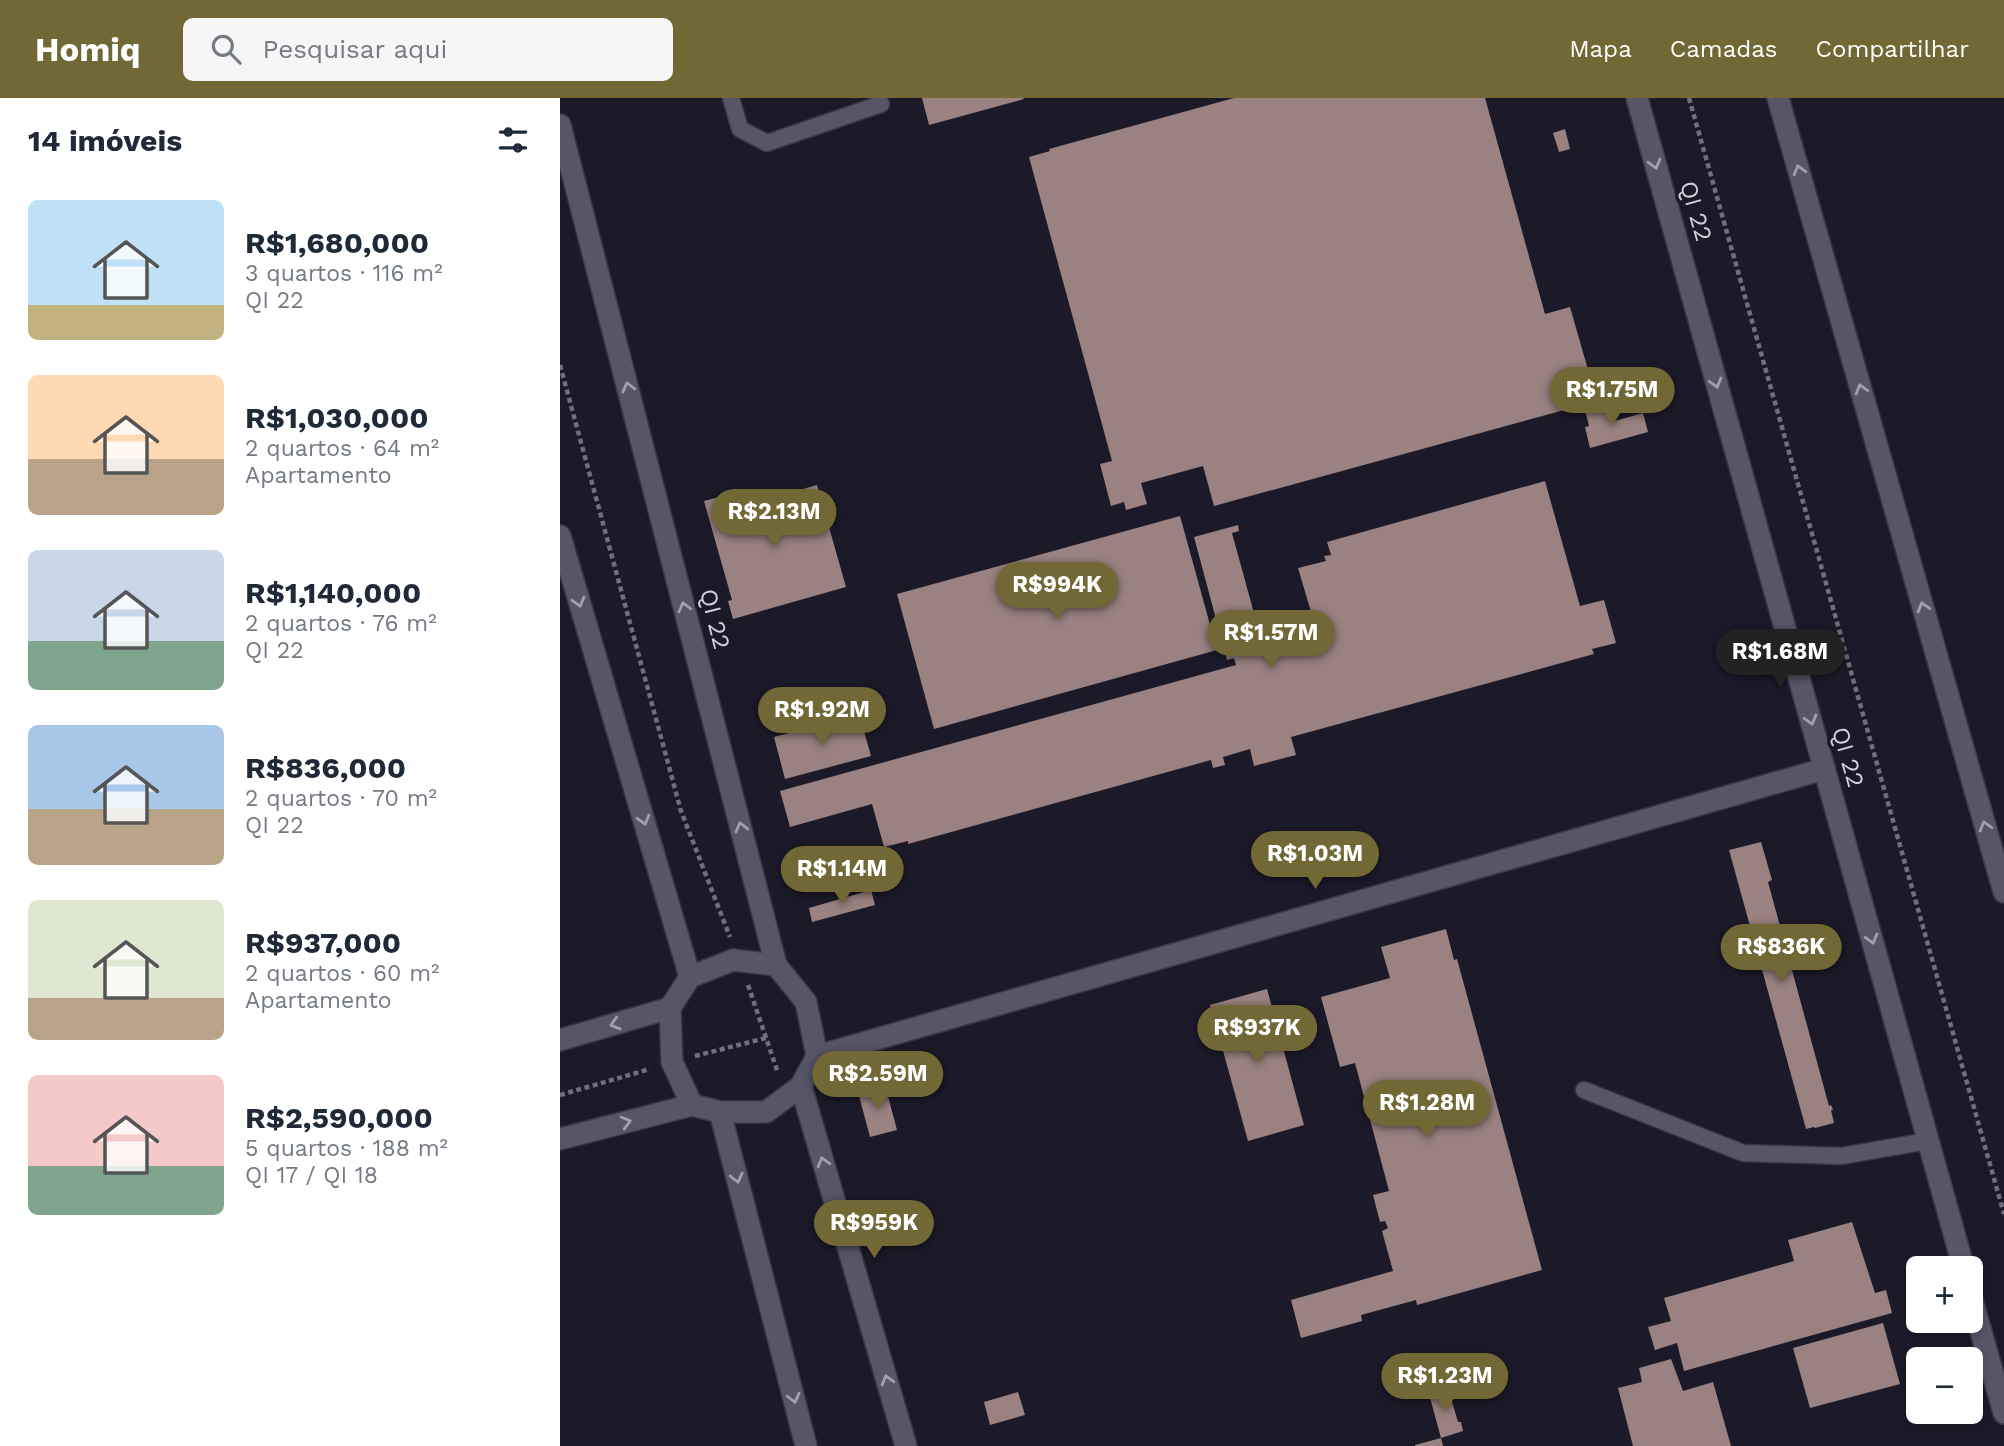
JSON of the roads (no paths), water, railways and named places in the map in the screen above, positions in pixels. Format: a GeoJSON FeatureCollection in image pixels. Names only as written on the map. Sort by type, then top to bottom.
{"type":"FeatureCollection","features":[{"type":"Feature","properties":{"kind":"street","name":"QI 22"},"geometry":{"type":"LineString","coordinates":[[1637,98],[1960,1256]]}},
{"type":"Feature","properties":{"kind":"street"},"geometry":{"type":"LineString","coordinates":[[1778,98],[2004,892]]}},
{"type":"Feature","properties":{"kind":"street","name":"QI 22"},"geometry":{"type":"LineString","coordinates":[[560,125],[776,965]]}},
{"type":"Feature","properties":{"kind":"street"},"geometry":{"type":"LineString","coordinates":[[560,536],[690,977]]}},
{"type":"Feature","properties":{"kind":"street"},"geometry":{"type":"LineString","coordinates":[[560,1139],[692,1105],[720,1112],[766,1112],[794,1091],[817,1056],[1824,769]]}},
{"type":"Feature","properties":{"kind":"street"},"geometry":{"type":"LineString","coordinates":[[692,1105],[672,1062],[670,1009],[690,977],[733,961],[776,965],[806,1002],[817,1056]]}},
{"type":"Feature","properties":{"kind":"street"},"geometry":{"type":"LineString","coordinates":[[560,1040],[670,1009]]}},
{"type":"Feature","properties":{"kind":"street"},"geometry":{"type":"LineString","coordinates":[[794,1091],[906,1446]]}},
{"type":"Feature","properties":{"kind":"street"},"geometry":{"type":"LineString","coordinates":[[720,1112],[806,1446]]}},
{"type":"Feature","properties":{"kind":"street"},"geometry":{"type":"LineString","coordinates":[[1981,1333],[2004,1413]]}},
{"type":"Feature","properties":{"kind":"lane"},"geometry":{"type":"LineString","coordinates":[[731,98],[740,130],[767,143],[881,104]]}},
{"type":"Feature","properties":{"kind":"lane"},"geometry":{"type":"LineString","coordinates":[[1584,1090],[1743,1153],[1841,1156],[1928,1141]]}}]}
